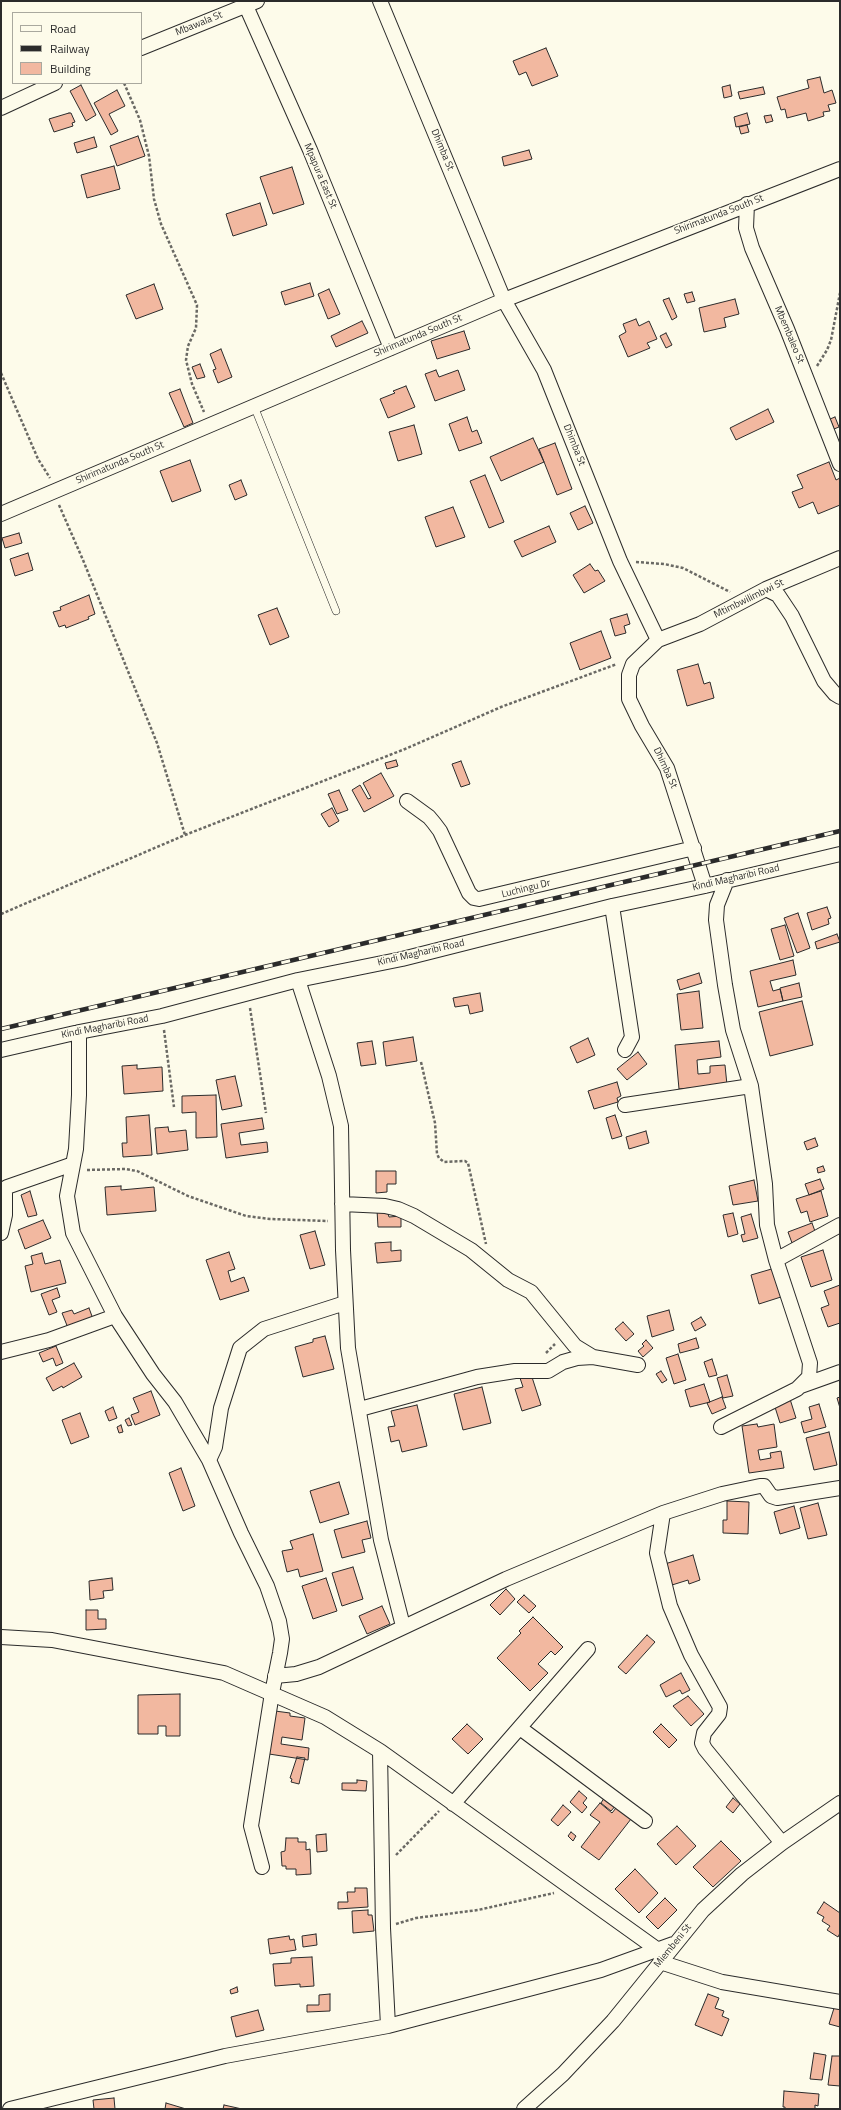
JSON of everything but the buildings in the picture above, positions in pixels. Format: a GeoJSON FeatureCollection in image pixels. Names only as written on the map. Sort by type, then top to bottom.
{"type":"FeatureCollection","features":[{"type":"Feature","properties":{"kind":"street","name":"Dhimba St"},"geometry":{"type":"LineString","coordinates":[[380,1],[504,300],[544,370],[620,561],[658,640],[633,664],[629,676],[629,699],[642,726],[667,768],[705,886]]}},
{"type":"Feature","properties":{"kind":"street","name":"Mbawala St"},"geometry":{"type":"LineString","coordinates":[[142,48],[252,3]]}},
{"type":"Feature","properties":{"kind":"street","name":"Mpapura East St"},"geometry":{"type":"LineString","coordinates":[[252,3],[391,348]]}},
{"type":"Feature","properties":{"kind":"street"},"geometry":{"type":"LineString","coordinates":[[1,108],[53,84]]}},
{"type":"Feature","properties":{"kind":"street","name":"Shirimatunda South St"},"geometry":{"type":"LineString","coordinates":[[1,514],[504,300],[840,169]]}},
{"type":"Feature","properties":{"kind":"street","name":"Mbembaleo St"},"geometry":{"type":"LineString","coordinates":[[747,204],[746,228],[752,248],[840,464]]}},
{"type":"Feature","properties":{"kind":"street","name":"Mtimbwilimbwi St"},"geometry":{"type":"LineString","coordinates":[[658,640],[700,624],[766,589],[840,558]]}},
{"type":"Feature","properties":{"kind":"street"},"geometry":{"type":"LineString","coordinates":[[766,589],[778,596],[789,611],[824,681],[835,694],[840,697]]}},
{"type":"Feature","properties":{"kind":"street","name":"Luchingu Dr"},"geometry":{"type":"LineString","coordinates":[[407,801],[429,817],[434,823],[469,894],[479,899],[694,848]]}},
{"type":"Feature","properties":{"kind":"street","name":"Kindi Magharibi Road"},"geometry":{"type":"LineString","coordinates":[[1,1050],[79,1032],[162,1016],[298,980],[402,959],[612,906],[840,854]]}},
{"type":"Feature","properties":{"kind":"street"},"geometry":{"type":"LineString","coordinates":[[727,880],[717,905],[717,940],[733,1030],[751,1086],[764,1176],[767,1225],[776,1260],[810,1363],[809,1377],[799,1387]]}},
{"type":"Feature","properties":{"kind":"street"},"geometry":{"type":"LineString","coordinates":[[612,906],[632,1037],[625,1050]]}},
{"type":"Feature","properties":{"kind":"street"},"geometry":{"type":"LineString","coordinates":[[298,980],[329,1076],[341,1126],[342,1222],[348,1348],[360,1409],[381,1540],[403,1626]]}},
{"type":"Feature","properties":{"kind":"street"},"geometry":{"type":"LineString","coordinates":[[79,1032],[79,1095],[76,1149],[67,1196],[73,1233],[115,1316],[153,1374],[175,1402],[209,1460],[275,1607],[282,1639],[251,1826],[262,1867]]}},
{"type":"Feature","properties":{"kind":"street"},"geometry":{"type":"LineString","coordinates":[[625,1105],[751,1086]]}},
{"type":"Feature","properties":{"kind":"street"},"geometry":{"type":"LineString","coordinates":[[1,1233],[5,1215],[5,1189],[7,1187],[73,1167]]}},
{"type":"Feature","properties":{"kind":"street"},"geometry":{"type":"LineString","coordinates":[[342,1204],[385,1206],[414,1216],[478,1255],[508,1280],[531,1292],[575,1346],[593,1357]]}},
{"type":"Feature","properties":{"kind":"street"},"geometry":{"type":"LineString","coordinates":[[776,1260],[840,1225]]}},
{"type":"Feature","properties":{"kind":"street"},"geometry":{"type":"LineString","coordinates":[[209,1460],[215,1447],[221,1408],[240,1348],[264,1329],[346,1303]]}},
{"type":"Feature","properties":{"kind":"street"},"geometry":{"type":"LineString","coordinates":[[1,1352],[49,1340],[115,1316]]}},
{"type":"Feature","properties":{"kind":"street"},"geometry":{"type":"LineString","coordinates":[[360,1409],[477,1377],[515,1371],[548,1371],[563,1362],[577,1358],[593,1357],[638,1365]]}},
{"type":"Feature","properties":{"kind":"street"},"geometry":{"type":"LineString","coordinates":[[721,1427],[799,1387],[840,1372]]}},
{"type":"Feature","properties":{"kind":"street"},"geometry":{"type":"LineString","coordinates":[[275,1676],[296,1674],[319,1667],[403,1626],[506,1579],[663,1513],[722,1494],[760,1486],[764,1486],[771,1496],[777,1498],[840,1488]]}},
{"type":"Feature","properties":{"kind":"street"},"geometry":{"type":"LineString","coordinates":[[663,1513],[657,1553],[667,1594],[690,1655],[718,1699],[720,1707],[719,1714],[704,1733],[702,1742],[705,1749],[782,1843]]}},
{"type":"Feature","properties":{"kind":"street"},"geometry":{"type":"LineString","coordinates":[[1,1637],[52,1640],[224,1673],[272,1693],[325,1717],[380,1751],[572,1888],[659,1956],[722,1982],[840,2002]]}},
{"type":"Feature","properties":{"kind":"street"},"geometry":{"type":"LineString","coordinates":[[451,1802],[520,1728],[588,1649]]}},
{"type":"Feature","properties":{"kind":"street"},"geometry":{"type":"LineString","coordinates":[[520,1728],[645,1821]]}},
{"type":"Feature","properties":{"kind":"street"},"geometry":{"type":"LineString","coordinates":[[380,1751],[383,1928],[388,2026]]}},
{"type":"Feature","properties":{"kind":"street","name":"Miembeni St"},"geometry":{"type":"LineString","coordinates":[[524,2109],[563,2074],[613,2021],[659,1956],[673,1944],[702,1910],[742,1874],[782,1843],[840,1803]]}},
{"type":"Feature","properties":{"kind":"street"},"geometry":{"type":"LineString","coordinates":[[10,2109],[225,2056],[388,2026],[659,1956]]}},
{"type":"Feature","properties":{"kind":"lane"},"geometry":{"type":"LineString","coordinates":[[254,406],[336,611]]}},
{"type":"Feature","properties":{"kind":"path"},"geometry":{"type":"LineString","coordinates":[[124,84],[140,120],[149,156],[154,199],[161,224],[197,305],[196,328],[188,346],[186,360],[192,384],[209,426]]}},
{"type":"Feature","properties":{"kind":"path"},"geometry":{"type":"LineString","coordinates":[[807,380],[827,350],[840,293]]}},
{"type":"Feature","properties":{"kind":"path"},"geometry":{"type":"LineString","coordinates":[[1,373],[38,459],[56,491],[157,743],[185,835]]}},
{"type":"Feature","properties":{"kind":"path"},"geometry":{"type":"LineString","coordinates":[[620,561],[664,564],[684,568],[745,600]]}},
{"type":"Feature","properties":{"kind":"path"},"geometry":{"type":"LineString","coordinates":[[1,914],[185,835],[405,749],[501,707],[618,664]]}},
{"type":"Feature","properties":{"kind":"path"},"geometry":{"type":"LineString","coordinates":[[248,994],[266,1113]]}},
{"type":"Feature","properties":{"kind":"path"},"geometry":{"type":"LineString","coordinates":[[162,1016],[174,1107]]}},
{"type":"Feature","properties":{"kind":"path"},"geometry":{"type":"LineString","coordinates":[[421,1062],[435,1123],[437,1154],[441,1160],[465,1161],[470,1168],[492,1268]]}},
{"type":"Feature","properties":{"kind":"path"},"geometry":{"type":"LineString","coordinates":[[73,1167],[125,1169],[137,1171],[188,1196],[246,1216],[270,1219],[342,1222]]}},
{"type":"Feature","properties":{"kind":"path"},"geometry":{"type":"LineString","coordinates":[[383,1869],[451,1802]]}},
{"type":"Feature","properties":{"kind":"path"},"geometry":{"type":"LineString","coordinates":[[383,1928],[416,1918],[478,1910],[522,1901],[572,1888]]}},
{"type":"Feature","properties":{"kind":"railway"},"geometry":{"type":"LineString","coordinates":[[1,1029],[840,831]]}}]}
